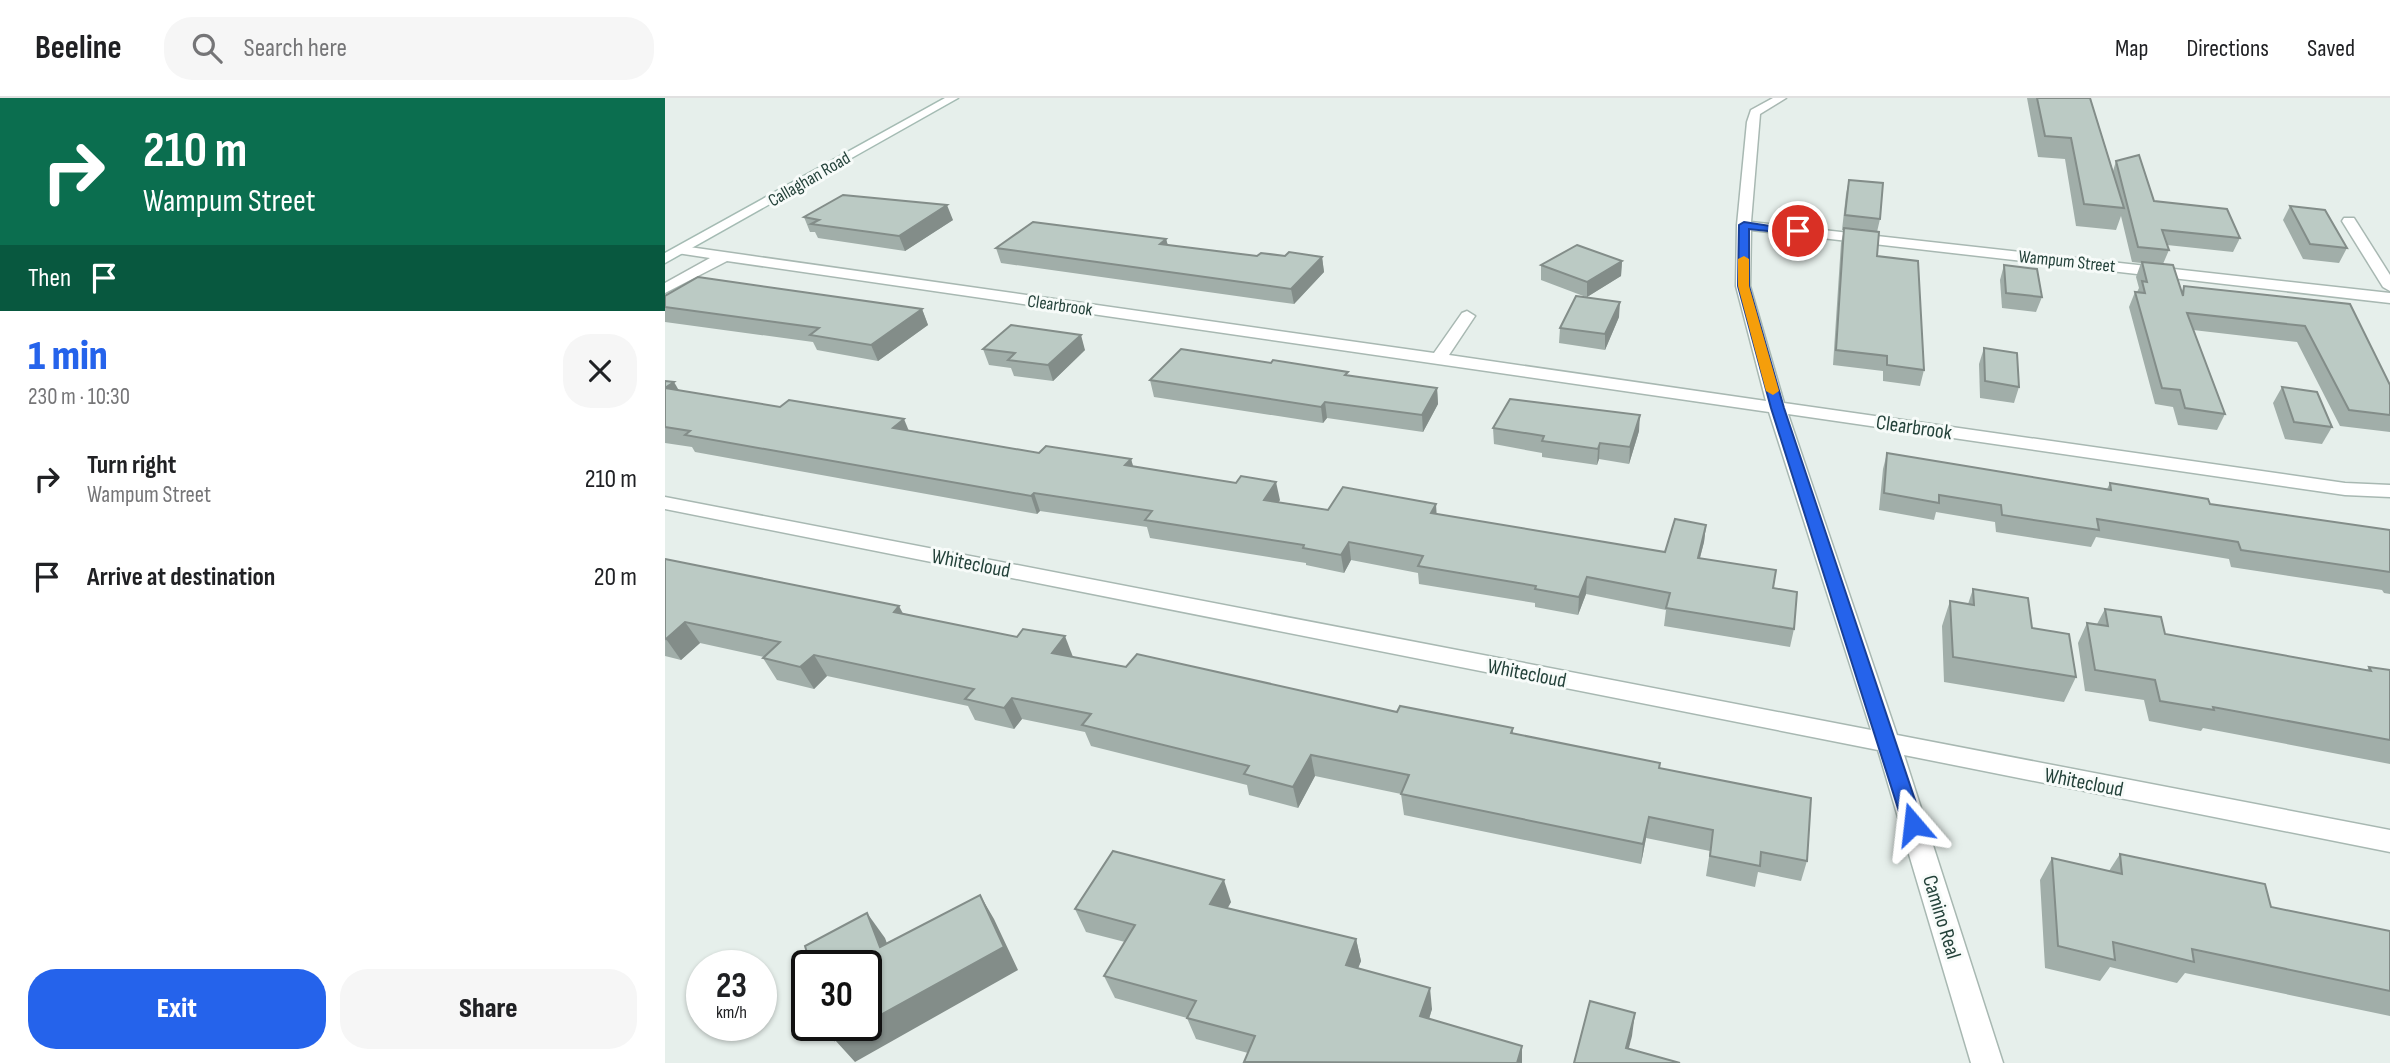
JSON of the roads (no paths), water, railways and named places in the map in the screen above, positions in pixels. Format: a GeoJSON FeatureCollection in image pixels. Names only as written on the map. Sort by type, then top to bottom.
{"type":"FeatureCollection","features":[{"type":"Feature","properties":{"kind":"street","name":"Callaghan Road"},"geometry":{"type":"LineString","coordinates":[[665,259],[953,98]]}},
{"type":"Feature","properties":{"kind":"street","name":"Camino Real"},"geometry":{"type":"LineString","coordinates":[[1781,98],[1755,112],[1744,225],[1744,286],[1777,408],[1888,744],[1987,1063]]}},
{"type":"Feature","properties":{"kind":"street"},"geometry":{"type":"LineString","coordinates":[[2349,221],[2390,287]]}},
{"type":"Feature","properties":{"kind":"street","name":"Wampum Street"},"geometry":{"type":"LineString","coordinates":[[1744,225],[2390,298]]}},
{"type":"Feature","properties":{"kind":"street","name":"Clearbrook"},"geometry":{"type":"LineString","coordinates":[[682,250],[2345,489],[2390,491]]}},
{"type":"Feature","properties":{"kind":"street"},"geometry":{"type":"LineString","coordinates":[[665,289],[723,257]]}},
{"type":"Feature","properties":{"kind":"street"},"geometry":{"type":"LineString","coordinates":[[1439,358],[1467,316]]}},
{"type":"Feature","properties":{"kind":"street","name":"Whitecloud"},"geometry":{"type":"LineString","coordinates":[[665,503],[2390,841]]}}]}
